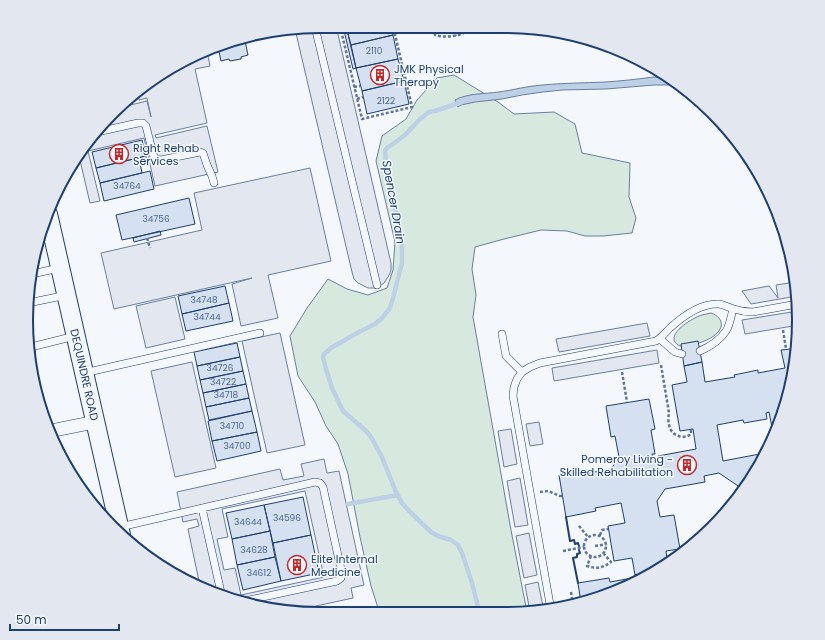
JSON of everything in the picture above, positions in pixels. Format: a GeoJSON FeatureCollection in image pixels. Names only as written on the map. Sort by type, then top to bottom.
{"type":"FeatureCollection","features":[{"type":"Feature","properties":{"kind":"main road","name":"DEQUINDRE ROAD"},"geometry":{"type":"LineString","coordinates":[[50,223],[118,524]]}},
{"type":"Feature","properties":{"kind":"street"},"geometry":{"type":"LineString","coordinates":[[55,430],[95,422]]}},
{"type":"Feature","properties":{"kind":"lane"},"geometry":{"type":"LineString","coordinates":[[316,33],[377,285]]}},
{"type":"Feature","properties":{"kind":"lane"},"geometry":{"type":"LineString","coordinates":[[105,130],[143,123],[146,126],[153,154],[156,159],[161,160],[200,152],[203,153],[214,183]]}},
{"type":"Feature","properties":{"kind":"lane"},"geometry":{"type":"LineString","coordinates":[[37,273],[60,268]]}},
{"type":"Feature","properties":{"kind":"lane"},"geometry":{"type":"LineString","coordinates":[[34,302],[67,295]]}},
{"type":"Feature","properties":{"kind":"lane"},"geometry":{"type":"LineString","coordinates":[[550,603],[513,396],[517,379],[522,372],[540,363],[652,343],[660,339],[669,328],[689,312],[710,305],[720,304],[746,312],[791,305]]}},
{"type":"Feature","properties":{"kind":"lane"},"geometry":{"type":"LineString","coordinates":[[700,351],[715,342],[726,330],[733,309]]}},
{"type":"Feature","properties":{"kind":"lane"},"geometry":{"type":"LineString","coordinates":[[84,373],[260,333]]}},
{"type":"Feature","properties":{"kind":"lane"},"geometry":{"type":"LineString","coordinates":[[502,334],[506,356],[522,372]]}},
{"type":"Feature","properties":{"kind":"lane"},"geometry":{"type":"LineString","coordinates":[[34,345],[76,336]]}},
{"type":"Feature","properties":{"kind":"lane"},"geometry":{"type":"LineString","coordinates":[[660,339],[675,352],[682,354]]}},
{"type":"Feature","properties":{"kind":"lane"},"geometry":{"type":"LineString","coordinates":[[124,530],[202,508],[315,482],[320,483],[323,487],[342,574],[341,578],[337,581],[254,599]]}},
{"type":"Feature","properties":{"kind":"lane"},"geometry":{"type":"LineString","coordinates":[[202,508],[220,589]]}},
{"type":"Feature","properties":{"kind":"path"},"geometry":{"type":"LineString","coordinates":[[342,33],[350,61],[354,87],[362,119],[412,107],[395,33]]}},
{"type":"Feature","properties":{"kind":"path"},"geometry":{"type":"LineString","coordinates":[[435,33],[435,35],[444,37],[467,33]]}},
{"type":"Feature","properties":{"kind":"path"},"geometry":{"type":"LineString","coordinates":[[354,87],[360,86]]}},
{"type":"Feature","properties":{"kind":"path"},"geometry":{"type":"LineString","coordinates":[[357,99],[363,97]]}},
{"type":"Feature","properties":{"kind":"path"},"geometry":{"type":"LineString","coordinates":[[148,238],[150,248]]}},
{"type":"Feature","properties":{"kind":"path"},"geometry":{"type":"LineString","coordinates":[[783,330],[786,349]]}},
{"type":"Feature","properties":{"kind":"path"},"geometry":{"type":"LineString","coordinates":[[661,365],[669,413],[668,418],[670,429],[681,437],[690,436],[691,430]]}},
{"type":"Feature","properties":{"kind":"path"},"geometry":{"type":"LineString","coordinates":[[622,372],[627,402]]}},
{"type":"Feature","properties":{"kind":"path"},"geometry":{"type":"LineString","coordinates":[[540,492],[548,491],[562,496]]}},
{"type":"Feature","properties":{"kind":"path"},"geometry":{"type":"LineString","coordinates":[[579,526],[588,537]]}},
{"type":"Feature","properties":{"kind":"path"},"geometry":{"type":"LineString","coordinates":[[600,535],[602,530],[608,529]]}},
{"type":"Feature","properties":{"kind":"path"},"geometry":{"type":"LineString","coordinates":[[594,534],[600,535],[604,538],[607,544],[606,550],[603,554],[598,557],[587,554],[584,547],[585,540],[588,537],[594,534]]}},
{"type":"Feature","properties":{"kind":"path"},"geometry":{"type":"LineString","coordinates":[[595,546],[607,544]]}},
{"type":"Feature","properties":{"kind":"path"},"geometry":{"type":"LineString","coordinates":[[563,551],[584,547]]}},
{"type":"Feature","properties":{"kind":"path"},"geometry":{"type":"LineString","coordinates":[[591,556],[587,566],[599,568],[611,562],[603,554]]}},
{"type":"Feature","properties":{"kind":"path"},"geometry":{"type":"LineString","coordinates":[[571,592],[572,599]]}},
{"type":"Feature","properties":{"kind":"shaded area"},"geometry":{"type":"Polygon","coordinates":[[[338,33],[391,263],[391,271],[388,277],[384,283],[377,288],[368,288],[358,283],[354,279],[296,34],[338,33]]]}},
{"type":"Feature","properties":{"kind":"shaded area"},"geometry":{"type":"Polygon","coordinates":[[[208,56],[210,66],[195,69],[207,123],[155,135],[156,138],[207,126],[218,172],[155,186],[144,138],[88,151],[100,201],[90,203],[80,162],[92,145],[104,131],[130,105],[147,101],[151,117],[147,98],[139,100],[139,97],[145,92],[176,71],[208,56]]]}},
{"type":"Feature","properties":{"kind":"shaded area"},"geometry":{"type":"Polygon","coordinates":[[[454,75],[498,102],[514,114],[554,112],[575,124],[582,153],[630,163],[629,197],[636,218],[632,233],[585,236],[567,231],[541,230],[475,247],[472,269],[476,295],[473,317],[526,606],[378,607],[371,586],[360,537],[348,474],[338,444],[326,426],[315,402],[298,376],[290,336],[307,308],[328,279],[347,289],[368,295],[387,288],[393,270],[395,242],[376,161],[382,136],[406,119],[417,100],[437,78],[454,75]]]}},
{"type":"Feature","properties":{"kind":"shaded area"},"geometry":{"type":"Polygon","coordinates":[[[310,168],[331,261],[268,275],[278,318],[241,326],[232,284],[252,278],[114,309],[101,253],[202,230],[194,193],[310,168]]]}},
{"type":"Feature","properties":{"kind":"shaded area"},"geometry":{"type":"Polygon","coordinates":[[[790,283],[791,297],[751,304],[742,291],[769,286],[778,298],[776,285],[790,283]]]}},
{"type":"Feature","properties":{"kind":"shaded area"},"geometry":{"type":"Polygon","coordinates":[[[175,297],[185,339],[146,348],[136,306],[175,297]]]}},
{"type":"Feature","properties":{"kind":"shaded area"},"geometry":{"type":"Polygon","coordinates":[[[792,312],[792,326],[745,334],[742,320],[792,312]]]}},
{"type":"Feature","properties":{"kind":"shaded area"},"geometry":{"type":"Polygon","coordinates":[[[711,313],[717,316],[721,322],[721,327],[715,335],[696,344],[687,346],[679,346],[674,341],[674,336],[681,327],[698,316],[711,313]]]}},
{"type":"Feature","properties":{"kind":"shaded area"},"geometry":{"type":"Polygon","coordinates":[[[647,323],[650,336],[559,352],[556,339],[647,323]]]}},
{"type":"Feature","properties":{"kind":"shaded area"},"geometry":{"type":"Polygon","coordinates":[[[280,333],[305,445],[267,453],[242,341],[280,333]]]}},
{"type":"Feature","properties":{"kind":"shaded area"},"geometry":{"type":"Polygon","coordinates":[[[657,350],[659,363],[554,381],[552,368],[657,350]]]}},
{"type":"Feature","properties":{"kind":"shaded area"},"geometry":{"type":"Polygon","coordinates":[[[192,362],[216,468],[175,477],[151,371],[192,362]]]}},
{"type":"Feature","properties":{"kind":"shaded area"},"geometry":{"type":"Polygon","coordinates":[[[539,422],[543,444],[530,446],[526,424],[539,422]]]}},
{"type":"Feature","properties":{"kind":"shaded area"},"geometry":{"type":"Polygon","coordinates":[[[511,429],[517,464],[504,467],[498,431],[511,429]]]}},
{"type":"Feature","properties":{"kind":"shaded area"},"geometry":{"type":"Polygon","coordinates":[[[324,459],[327,473],[339,471],[364,585],[351,588],[353,598],[313,607],[283,605],[228,592],[199,580],[188,529],[199,526],[197,519],[183,522],[177,492],[280,469],[283,480],[304,476],[301,464],[324,459]],[[305,491],[222,509],[228,537],[217,539],[224,570],[235,568],[241,595],[324,577],[305,491]]]}},
{"type":"Feature","properties":{"kind":"shaded area"},"geometry":{"type":"Polygon","coordinates":[[[520,478],[528,525],[515,527],[507,481],[520,478]]]}},
{"type":"Feature","properties":{"kind":"shaded area"},"geometry":{"type":"Polygon","coordinates":[[[529,533],[537,575],[524,578],[516,536],[529,533]]]}},
{"type":"Feature","properties":{"kind":"shaded area"},"geometry":{"type":"Polygon","coordinates":[[[538,582],[543,605],[529,606],[525,585],[538,582]]]}},
{"type":"Feature","properties":{"kind":"water"},"geometry":{"type":"Polygon","coordinates":[[[654,77],[659,77],[670,85],[562,90],[475,102],[458,107],[455,100],[471,95],[536,86],[611,82],[654,77]]]}},
{"type":"Feature","properties":{"kind":"building"},"geometry":{"type":"Polygon","coordinates":[[[345,33],[348,33],[356,68],[353,69],[345,33]]]}},
{"type":"Feature","properties":{"kind":"building"},"geometry":{"type":"Polygon","coordinates":[[[348,33],[393,33],[393,35],[351,45],[348,33]]]}},
{"type":"Feature","properties":{"kind":"building"},"geometry":{"type":"Polygon","coordinates":[[[393,35],[398,59],[356,68],[351,45],[393,35]]]}},
{"type":"Feature","properties":{"kind":"building"},"geometry":{"type":"Polygon","coordinates":[[[246,43],[248,55],[241,57],[241,59],[221,61],[219,52],[246,43]]]}},
{"type":"Feature","properties":{"kind":"building","name":"JMK Physical Therapy"},"geometry":{"type":"Polygon","coordinates":[[[398,59],[404,81],[362,91],[356,68],[398,59]]]}},
{"type":"Feature","properties":{"kind":"building"},"geometry":{"type":"Polygon","coordinates":[[[404,81],[409,104],[367,114],[362,91],[404,81]]]}},
{"type":"Feature","properties":{"kind":"building","name":"Right Rehab Services"},"geometry":{"type":"Polygon","coordinates":[[[142,140],[146,156],[96,168],[92,152],[142,140]]]}},
{"type":"Feature","properties":{"kind":"building"},"geometry":{"type":"Polygon","coordinates":[[[146,156],[147,161],[140,163],[142,173],[100,183],[96,168],[146,156]]]}},
{"type":"Feature","properties":{"kind":"building"},"geometry":{"type":"Polygon","coordinates":[[[150,171],[154,189],[104,201],[100,183],[150,171]]]}},
{"type":"Feature","properties":{"kind":"building"},"geometry":{"type":"Polygon","coordinates":[[[189,198],[195,224],[122,240],[116,215],[189,198]]]}},
{"type":"Feature","properties":{"kind":"building"},"geometry":{"type":"Polygon","coordinates":[[[160,231],[161,235],[134,242],[133,238],[160,231]]]}},
{"type":"Feature","properties":{"kind":"building"},"geometry":{"type":"Polygon","coordinates":[[[225,286],[229,303],[182,314],[178,296],[225,286]]]}},
{"type":"Feature","properties":{"kind":"building"},"geometry":{"type":"Polygon","coordinates":[[[229,303],[233,321],[186,331],[182,314],[229,303]]]}},
{"type":"Feature","properties":{"kind":"building"},"geometry":{"type":"Polygon","coordinates":[[[698,341],[702,362],[684,366],[681,344],[698,341]]]}},
{"type":"Feature","properties":{"kind":"building"},"geometry":{"type":"Polygon","coordinates":[[[237,343],[240,357],[197,366],[194,352],[237,343]]]}},
{"type":"Feature","properties":{"kind":"building","name":"Pomeroy Living - Skilled Rehabilitation"},"geometry":{"type":"Polygon","coordinates":[[[790,349],[790,357],[782,394],[772,426],[769,412],[766,413],[767,419],[744,423],[743,420],[717,425],[723,461],[759,454],[739,486],[719,473],[704,476],[705,482],[665,489],[657,501],[660,517],[674,515],[680,548],[666,551],[667,557],[635,575],[632,558],[614,561],[608,526],[625,523],[621,503],[595,508],[596,511],[566,517],[559,475],[588,470],[589,473],[611,469],[619,457],[615,436],[611,437],[606,406],[649,399],[655,429],[651,430],[655,454],[652,454],[653,459],[658,458],[658,456],[696,449],[693,429],[680,431],[672,385],[687,382],[684,366],[702,362],[705,382],[735,377],[734,375],[758,370],[758,373],[785,368],[781,350],[790,349]]]}},
{"type":"Feature","properties":{"kind":"building"},"geometry":{"type":"Polygon","coordinates":[[[240,357],[243,371],[200,380],[197,366],[240,357]]]}},
{"type":"Feature","properties":{"kind":"building"},"geometry":{"type":"Polygon","coordinates":[[[243,371],[246,384],[203,393],[200,380],[243,371]]]}},
{"type":"Feature","properties":{"kind":"building"},"geometry":{"type":"Polygon","coordinates":[[[246,384],[249,398],[206,407],[203,393],[246,384]]]}},
{"type":"Feature","properties":{"kind":"building"},"geometry":{"type":"Polygon","coordinates":[[[249,398],[252,411],[209,420],[206,407],[249,398]]]}},
{"type":"Feature","properties":{"kind":"building"},"geometry":{"type":"Polygon","coordinates":[[[252,411],[257,432],[212,441],[208,421],[252,411]]]}},
{"type":"Feature","properties":{"kind":"building"},"geometry":{"type":"Polygon","coordinates":[[[257,432],[261,451],[217,461],[212,441],[257,432]]]}},
{"type":"Feature","properties":{"kind":"building"},"geometry":{"type":"Polygon","coordinates":[[[303,497],[311,535],[273,543],[264,505],[303,497]]]}},
{"type":"Feature","properties":{"kind":"building"},"geometry":{"type":"Polygon","coordinates":[[[264,505],[270,531],[232,539],[226,513],[264,505]]]}},
{"type":"Feature","properties":{"kind":"building"},"geometry":{"type":"Polygon","coordinates":[[[270,531],[275,557],[237,565],[232,539],[270,531]]]}},
{"type":"Feature","properties":{"kind":"building","name":"Elite Internal Medicine"},"geometry":{"type":"Polygon","coordinates":[[[311,535],[319,573],[281,581],[273,543],[311,535]]]}},
{"type":"Feature","properties":{"kind":"building"},"geometry":{"type":"Polygon","coordinates":[[[275,557],[281,581],[243,590],[237,565],[275,557]]]}},
{"type":"Feature","properties":{"kind":"building"},"geometry":{"type":"Polygon","coordinates":[[[609,578],[610,582],[629,579],[597,592],[580,597],[578,583],[609,578]]]}},
{"type":"Feature","properties":{"kind":"waterway","name":"Spencer Drain"},"geometry":{"type":"LineString","coordinates":[[462,102],[429,112],[405,135],[385,151],[386,166],[398,219],[402,248],[402,263],[390,308],[375,324],[331,348],[324,354],[323,357],[332,388],[343,411],[371,437],[381,455],[402,503],[431,532],[451,540],[458,545],[472,583],[478,607]]}},
{"type":"Feature","properties":{"kind":"waterway"},"geometry":{"type":"LineString","coordinates":[[348,504],[398,495]]}},
{"type":"Feature","properties":{"kind":"wall"},"geometry":{"type":"LineString","coordinates":[[566,517],[570,541],[574,540],[575,544],[578,543],[579,546]]}},
{"type":"Feature","properties":{"kind":"wall"},"geometry":{"type":"LineString","coordinates":[[578,583],[573,558],[577,557],[577,554],[580,553],[579,550]]}},
{"type":"Feature","properties":{"kind":"place","name":"JMK Physical Therapy"},"geometry":{"type":"Point","coordinates":[380,75]}},
{"type":"Feature","properties":{"kind":"place","name":"Right Rehab Services"},"geometry":{"type":"Point","coordinates":[119,154]}},
{"type":"Feature","properties":{"kind":"place","name":"Pomeroy Living - Skilled Rehabilitation"},"geometry":{"type":"Point","coordinates":[687,465]}},
{"type":"Feature","properties":{"kind":"place","name":"Elite Internal Medicine"},"geometry":{"type":"Point","coordinates":[297,565]}}]}
